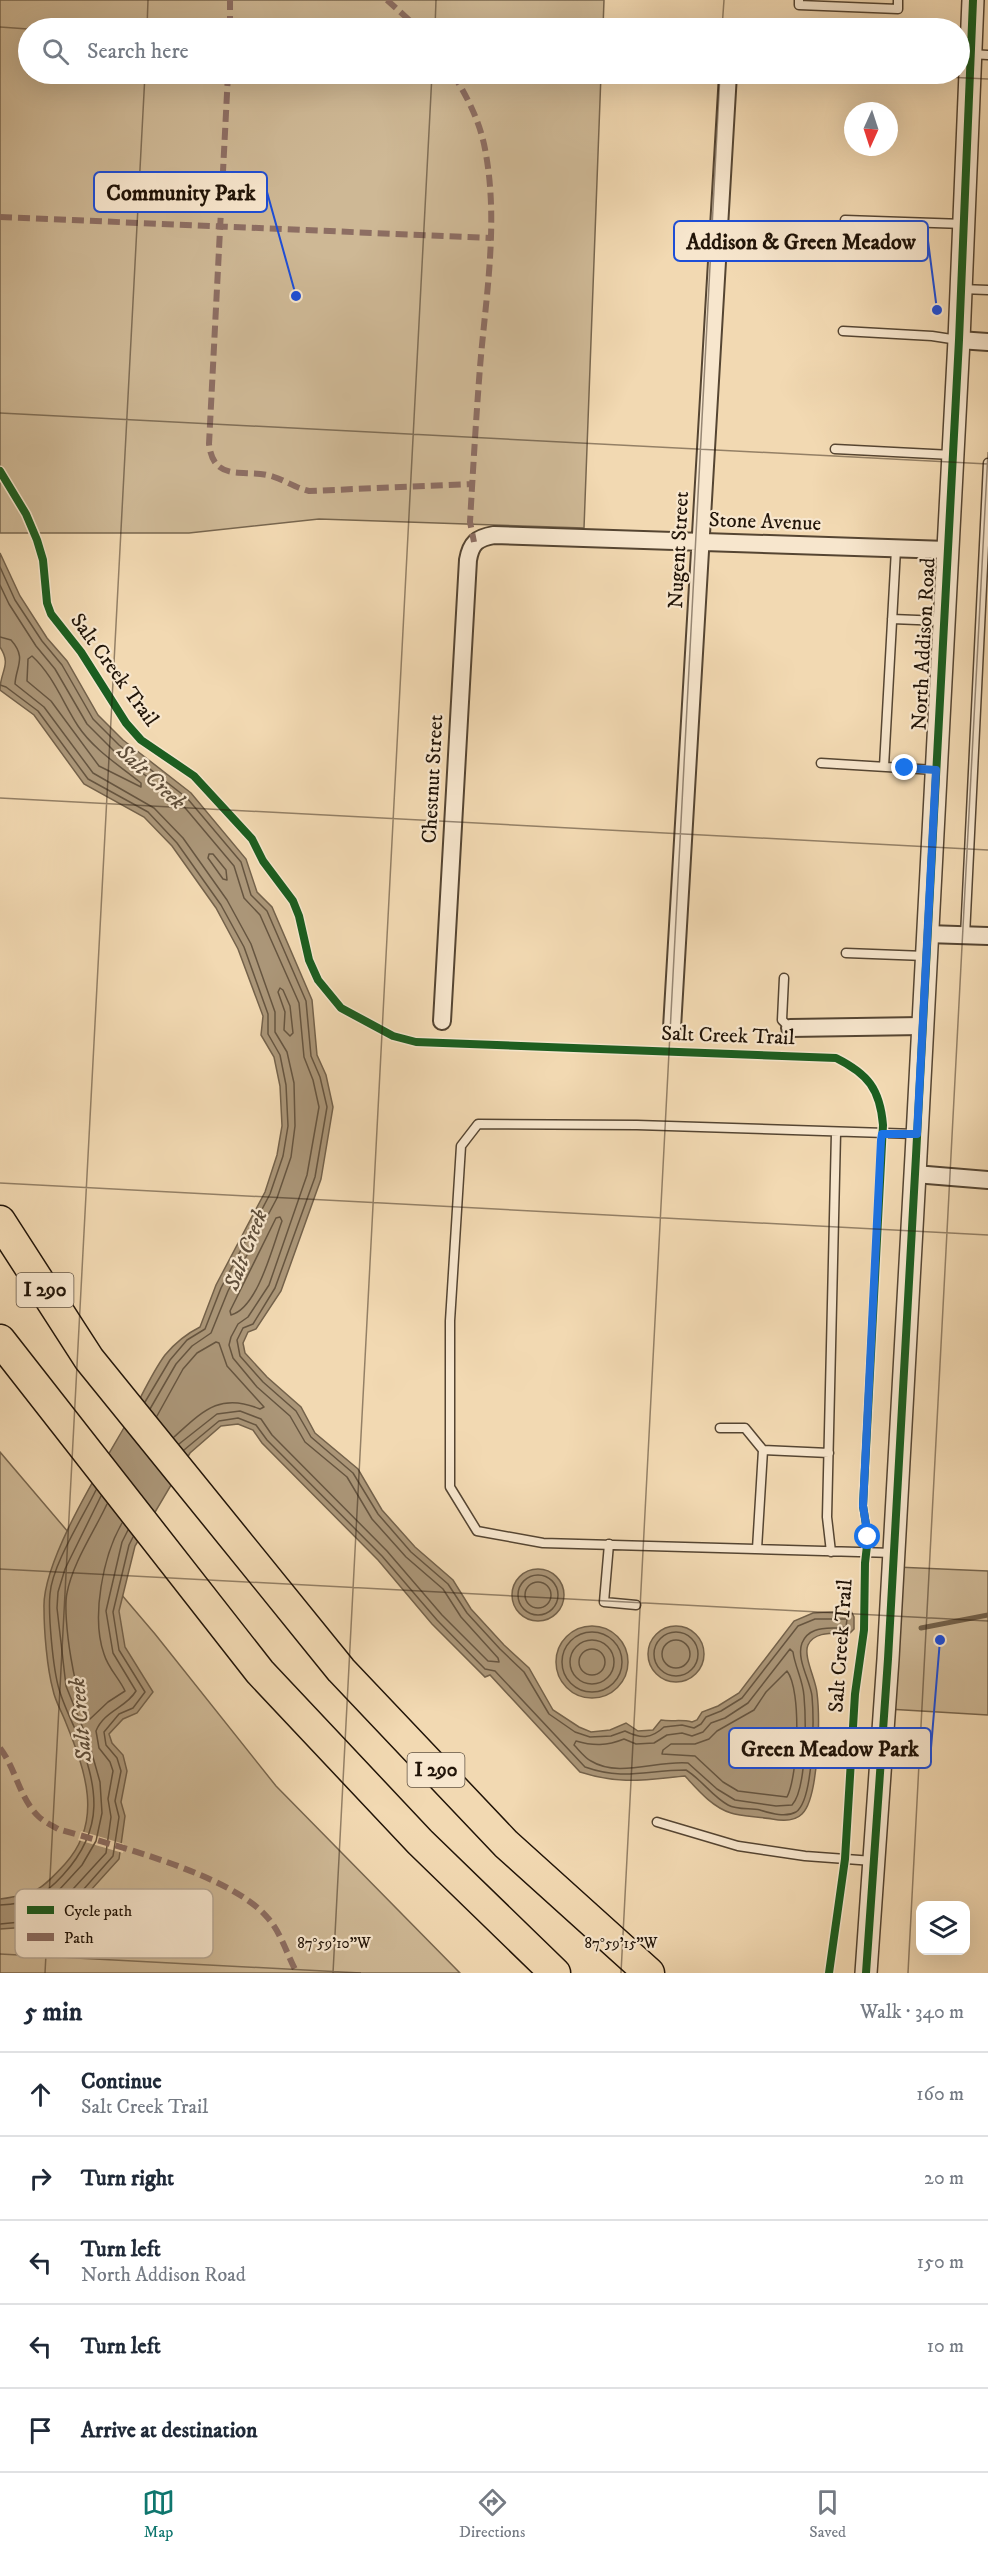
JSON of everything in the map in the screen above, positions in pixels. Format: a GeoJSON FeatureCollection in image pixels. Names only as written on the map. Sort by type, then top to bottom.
{"type":"FeatureCollection","features":[{"type":"Feature","properties":{"kind":"highway","name":"I 290"},"geometry":{"type":"LineString","coordinates":[[0,1221],[89,1359],[341,1670],[506,1844],[649,1973]]}},
{"type":"Feature","properties":{"kind":"highway","name":"I 290"},"geometry":{"type":"LineString","coordinates":[[0,1340],[260,1671],[412,1833],[555,1973]]}},
{"type":"Feature","properties":{"kind":"street","name":"North Addison Road"},"geometry":{"type":"LineString","coordinates":[[866,1973],[894,1553],[915,1174],[959,340],[973,0]]}},
{"type":"Feature","properties":{"kind":"street","name":"Nugent Street"},"geometry":{"type":"LineString","coordinates":[[672,1028],[727,84]]}},
{"type":"Feature","properties":{"kind":"street"},"geometry":{"type":"LineString","coordinates":[[959,340],[988,342]]}},
{"type":"Feature","properties":{"kind":"street","name":"Stone Avenue"},"geometry":{"type":"LineString","coordinates":[[474,542],[481,537],[494,535],[947,550]]}},
{"type":"Feature","properties":{"kind":"street","name":"Chestnut Street"},"geometry":{"type":"LineString","coordinates":[[442,1021],[468,560],[474,542]]}},
{"type":"Feature","properties":{"kind":"street"},"geometry":{"type":"LineString","coordinates":[[927,934],[988,936]]}},
{"type":"Feature","properties":{"kind":"street"},"geometry":{"type":"LineString","coordinates":[[790,1028],[922,1026]]}},
{"type":"Feature","properties":{"kind":"street"},"geometry":{"type":"LineString","coordinates":[[915,1174],[988,1180]]}},
{"type":"Feature","properties":{"kind":"lane"},"geometry":{"type":"LineString","coordinates":[[799,0],[799,5],[848,3],[898,9],[898,0]]}},
{"type":"Feature","properties":{"kind":"lane"},"geometry":{"type":"LineString","coordinates":[[845,220],[964,224]]}},
{"type":"Feature","properties":{"kind":"lane"},"geometry":{"type":"LineString","coordinates":[[961,289],[988,290]]}},
{"type":"Feature","properties":{"kind":"lane"},"geometry":{"type":"LineString","coordinates":[[843,331],[932,336],[959,340]]}},
{"type":"Feature","properties":{"kind":"lane"},"geometry":{"type":"LineString","coordinates":[[835,449],[953,455]]}},
{"type":"Feature","properties":{"kind":"lane"},"geometry":{"type":"LineString","coordinates":[[965,936],[988,463]]}},
{"type":"Feature","properties":{"kind":"lane"},"geometry":{"type":"LineString","coordinates":[[884,767],[896,549]]}},
{"type":"Feature","properties":{"kind":"lane"},"geometry":{"type":"LineString","coordinates":[[892,619],[944,621]]}},
{"type":"Feature","properties":{"kind":"lane"},"geometry":{"type":"LineString","coordinates":[[821,763],[936,770]]}},
{"type":"Feature","properties":{"kind":"lane"},"geometry":{"type":"LineString","coordinates":[[846,953],[926,956]]}},
{"type":"Feature","properties":{"kind":"lane"},"geometry":{"type":"LineString","coordinates":[[784,978],[782,1020],[790,1028]]}},
{"type":"Feature","properties":{"kind":"lane"},"geometry":{"type":"LineString","coordinates":[[894,1553],[543,1543],[477,1531],[450,1487],[450,1321],[461,1146],[478,1124],[637,1125],[917,1134]]}},
{"type":"Feature","properties":{"kind":"lane"},"geometry":{"type":"LineString","coordinates":[[831,1552],[827,1517],[836,1133]]}},
{"type":"Feature","properties":{"kind":"lane"},"geometry":{"type":"LineString","coordinates":[[720,1428],[745,1428],[763,1450],[757,1549]]}},
{"type":"Feature","properties":{"kind":"lane"},"geometry":{"type":"LineString","coordinates":[[763,1450],[829,1453]]}},
{"type":"Feature","properties":{"kind":"lane"},"geometry":{"type":"LineString","coordinates":[[609,1544],[604,1602],[636,1605]]}},
{"type":"Feature","properties":{"kind":"lane"},"geometry":{"type":"LineString","coordinates":[[657,1822],[738,1846],[805,1856],[873,1861]]}},
{"type":"Feature","properties":{"kind":"shaded area"},"geometry":{"type":"Polygon","coordinates":[[[0,0],[604,0],[603,18],[18,18],[18,84],[601,84],[584,528],[319,519],[189,533],[0,533],[0,0]]]}},
{"type":"Feature","properties":{"kind":"shaded area"},"geometry":{"type":"Polygon","coordinates":[[[0,1452],[155,1634],[276,1786],[460,1973],[0,1973],[0,1452]]]}},
{"type":"Feature","properties":{"kind":"shaded area"},"geometry":{"type":"Polygon","coordinates":[[[896,1567],[988,1571],[988,1715],[888,1709],[896,1567]]]}},
{"type":"Feature","properties":{"kind":"water","name":"Salt Creek"},"geometry":{"type":"Polygon","coordinates":[[[0,553],[20,596],[47,638],[67,661],[98,715],[123,740],[191,793],[246,859],[257,892],[272,907],[312,1000],[317,1055],[326,1075],[333,1107],[321,1179],[281,1291],[256,1329],[248,1332],[243,1343],[245,1353],[267,1377],[301,1407],[315,1433],[358,1469],[382,1510],[415,1547],[453,1580],[471,1609],[529,1668],[553,1710],[579,1727],[591,1732],[610,1730],[626,1723],[638,1731],[653,1730],[661,1720],[692,1722],[697,1720],[702,1712],[718,1706],[739,1693],[794,1621],[813,1613],[851,1611],[854,1617],[854,1629],[850,1633],[821,1635],[811,1640],[808,1645],[808,1662],[817,1693],[818,1738],[812,1792],[808,1805],[799,1817],[784,1820],[731,1813],[712,1802],[685,1776],[620,1780],[580,1772],[490,1675],[485,1677],[432,1624],[378,1560],[262,1443],[253,1430],[238,1424],[221,1426],[190,1453],[135,1546],[119,1611],[125,1647],[153,1692],[137,1713],[123,1719],[109,1734],[112,1743],[123,1755],[127,1771],[121,1802],[125,1816],[119,1859],[92,1889],[38,1889],[65,1864],[77,1848],[87,1813],[84,1777],[73,1741],[54,1694],[48,1660],[44,1608],[46,1588],[53,1564],[76,1512],[160,1362],[177,1343],[200,1327],[216,1285],[265,1192],[277,1155],[282,1126],[280,1086],[274,1057],[261,1035],[263,1016],[238,949],[216,908],[172,846],[144,817],[84,784],[34,715],[0,690],[5,659],[0,647],[0,553]]]}},
{"type":"Feature","properties":{"kind":"water"},"geometry":{"type":"Polygon","coordinates":[[[533,1569],[543,1569],[557,1576],[564,1595],[557,1614],[543,1621],[533,1621],[523,1617],[516,1610],[512,1600],[512,1590],[516,1580],[523,1573],[533,1569]]]}},
{"type":"Feature","properties":{"kind":"water"},"geometry":{"type":"Polygon","coordinates":[[[592,1626],[612,1632],[622,1642],[628,1662],[622,1682],[612,1692],[592,1698],[572,1692],[562,1682],[556,1662],[562,1642],[572,1632],[592,1626]]]}},
{"type":"Feature","properties":{"kind":"water"},"geometry":{"type":"Polygon","coordinates":[[[676,1626],[687,1628],[696,1634],[702,1643],[704,1654],[702,1665],[696,1674],[687,1680],[676,1682],[665,1680],[656,1674],[650,1665],[648,1654],[650,1643],[656,1634],[665,1628],[676,1626]]]}},
{"type":"Feature","properties":{"kind":"water"},"geometry":{"type":"Polygon","coordinates":[[[15,1896],[15,1928],[0,1929],[0,1899],[15,1896]]]}},
{"type":"Feature","properties":{"kind":"pier"},"geometry":{"type":"Polygon","coordinates":[[[81,1831],[124,1844],[123,1853],[78,1840],[81,1831]]]}},
{"type":"Feature","properties":{"kind":"waterway"},"geometry":{"type":"LineString","coordinates":[[921,1628],[988,1615]]}},
{"type":"Feature","properties":{"kind":"marked path"},"geometry":{"type":"LineString","coordinates":[[230,0],[230,18]]}},
{"type":"Feature","properties":{"kind":"marked path"},"geometry":{"type":"LineString","coordinates":[[387,0],[407,18]]}},
{"type":"Feature","properties":{"kind":"marked path"},"geometry":{"type":"LineString","coordinates":[[227,84],[209,444],[212,457],[224,470],[263,474],[309,491],[472,484]]}},
{"type":"Feature","properties":{"kind":"marked path"},"geometry":{"type":"LineString","coordinates":[[459,84],[480,129],[485,149],[491,203],[490,258],[470,522],[474,542]]}},
{"type":"Feature","properties":{"kind":"marked path"},"geometry":{"type":"LineString","coordinates":[[0,217],[491,238]]}},
{"type":"Feature","properties":{"kind":"marked path"},"geometry":{"type":"LineString","coordinates":[[0,1748],[26,1800],[42,1820],[58,1829],[169,1863],[226,1887],[250,1902],[272,1923],[297,1973]]}},
{"type":"Feature","properties":{"kind":"cycle path"},"geometry":{"type":"LineString","coordinates":[[970,73],[973,0]]}},
{"type":"Feature","properties":{"kind":"cycle path"},"geometry":{"type":"LineString","coordinates":[[866,1973],[888,1659],[916,1156],[959,340],[970,84]]}},
{"type":"Feature","properties":{"kind":"cycle path","name":"Salt Creek Trail"},"geometry":{"type":"LineString","coordinates":[[0,471],[26,514],[37,540],[43,560],[47,603],[51,614],[81,652],[126,723],[141,740],[194,776],[252,839],[263,861],[293,901],[299,916],[309,960],[318,980],[341,1008],[393,1036],[416,1042],[836,1058],[856,1070],[875,1092],[883,1125],[863,1506],[868,1537],[865,1563],[864,1630],[855,1694],[845,1859],[829,1973]]}},
{"type":"Feature","properties":{"kind":"place","name":"Community Park"},"geometry":{"type":"Point","coordinates":[296,296]}},
{"type":"Feature","properties":{"kind":"place","name":"Addison & Green Meadow"},"geometry":{"type":"Point","coordinates":[937,310]}},
{"type":"Feature","properties":{"kind":"place","name":"Green Meadow Park"},"geometry":{"type":"Point","coordinates":[940,1640]}},
{"type":"Feature","properties":{"kind":"route"},"geometry":{"type":"LineString","coordinates":[[868,1537],[863,1506],[881,1140],[882,1134],[917,1134],[936,770],[905,768]]}}]}
